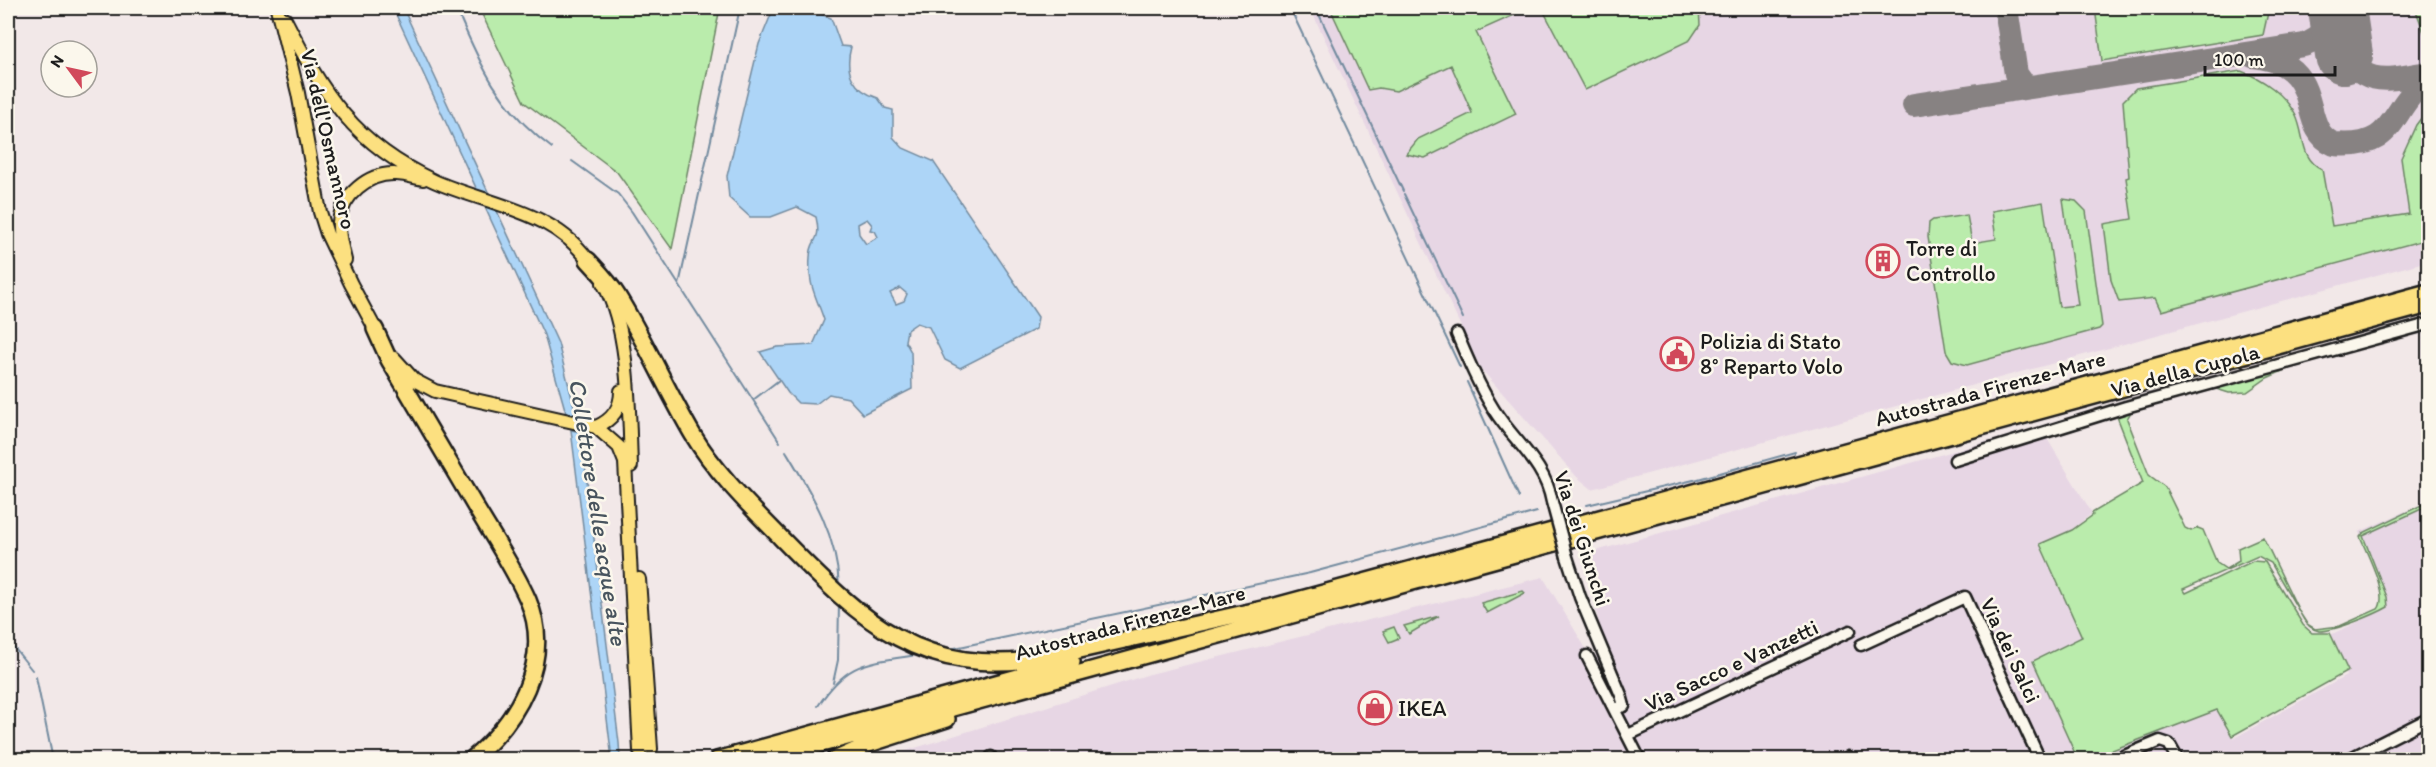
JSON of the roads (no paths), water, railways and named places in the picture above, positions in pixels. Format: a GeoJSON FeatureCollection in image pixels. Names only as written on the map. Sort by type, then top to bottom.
{"type":"FeatureCollection","features":[{"type":"Feature","properties":{"kind":"highway"},"geometry":{"type":"LineString","coordinates":[[588,260],[616,295],[693,435],[730,484],[832,589],[869,621],[896,638],[955,658],[982,662],[1032,660],[1267,608]]}},
{"type":"Feature","properties":{"kind":"highway","name":"Autostrada Firenze-Mare"},"geometry":{"type":"LineString","coordinates":[[763,759],[1058,679],[1560,535],[2428,292]]}},
{"type":"Feature","properties":{"kind":"highway","name":"Autostrada Firenze-Mare"},"geometry":{"type":"LineString","coordinates":[[717,759],[1267,608],[1560,535],[2428,305]]}},
{"type":"Feature","properties":{"kind":"highway"},"geometry":{"type":"LineString","coordinates":[[375,329],[389,360],[504,556],[528,602],[535,629],[530,681],[517,710],[496,737],[471,759]]}},
{"type":"Feature","properties":{"kind":"highway"},"geometry":{"type":"LineString","coordinates":[[834,759],[872,743],[1058,679]]}},
{"type":"Feature","properties":{"kind":"main road","name":"Via dell'Osmannoro"},"geometry":{"type":"LineString","coordinates":[[278,8],[316,78],[342,114],[371,142],[434,181],[515,209],[550,226],[588,260],[614,309],[627,382],[645,750],[625,462],[619,447],[596,427],[445,394],[423,386],[406,373],[375,329],[327,234],[320,212],[298,93],[278,8]]}},
{"type":"Feature","properties":{"kind":"main road"},"geometry":{"type":"LineString","coordinates":[[351,284],[339,235],[339,219],[355,190],[365,182],[387,174],[434,181]]}},
{"type":"Feature","properties":{"kind":"main road"},"geometry":{"type":"LineString","coordinates":[[596,427],[608,421],[619,408],[622,354]]}},
{"type":"Feature","properties":{"kind":"street","name":"Via della Cupola"},"geometry":{"type":"LineString","coordinates":[[1955,460],[2106,412],[2428,324]]}},
{"type":"Feature","properties":{"kind":"street","name":"Via dei Giunchi"},"geometry":{"type":"LineString","coordinates":[[1457,334],[1494,411],[1540,467],[1549,485],[1567,557],[1580,597],[1621,695],[1624,706],[1615,709]]}},
{"type":"Feature","properties":{"kind":"street","name":"Via dei Salci"},"geometry":{"type":"LineString","coordinates":[[1861,645],[1965,597],[2040,759]]}},
{"type":"Feature","properties":{"kind":"street","name":"Via Sacco e Vanzetti"},"geometry":{"type":"LineString","coordinates":[[1628,735],[1850,631]]}},
{"type":"Feature","properties":{"kind":"street"},"geometry":{"type":"LineString","coordinates":[[1587,656],[1640,759]]}},
{"type":"Feature","properties":{"kind":"street"},"geometry":{"type":"LineString","coordinates":[[2347,759],[2428,719]]}},
{"type":"Feature","properties":{"kind":"street"},"geometry":{"type":"LineString","coordinates":[[2120,758],[2160,741],[2169,744],[2178,759]]}},
{"type":"Feature","properties":{"kind":"water"},"geometry":{"type":"Polygon","coordinates":[[[393,8],[403,8],[558,343],[576,414],[566,413],[544,335],[393,8]]]}},
{"type":"Feature","properties":{"kind":"water"},"geometry":{"type":"Polygon","coordinates":[[[781,8],[804,8],[831,18],[841,46],[851,47],[849,64],[852,79],[862,90],[878,98],[885,108],[893,110],[893,137],[903,148],[933,161],[1038,317],[1036,329],[960,368],[945,360],[929,327],[917,323],[907,330],[905,341],[911,352],[912,389],[863,414],[848,398],[829,394],[816,404],[798,403],[788,393],[760,352],[777,347],[813,345],[824,320],[810,275],[811,251],[818,231],[816,217],[797,207],[771,217],[750,217],[729,198],[727,176],[759,44],[772,12],[781,8]],[[867,219],[858,224],[859,234],[866,244],[878,237],[875,231],[870,230],[872,225],[867,219]],[[900,288],[890,293],[896,304],[904,301],[907,294],[900,288]]]}},
{"type":"Feature","properties":{"kind":"water"},"geometry":{"type":"Polygon","coordinates":[[[571,430],[581,432],[620,758],[612,759],[571,430]]]}},
{"type":"Feature","properties":{"kind":"waterway"},"geometry":{"type":"LineString","coordinates":[[456,8],[483,67],[505,102],[518,118],[552,148]]}},
{"type":"Feature","properties":{"kind":"waterway"},"geometry":{"type":"LineString","coordinates":[[679,285],[740,8]]}},
{"type":"Feature","properties":{"kind":"waterway"},"geometry":{"type":"LineString","coordinates":[[1290,8],[1460,367]]}},
{"type":"Feature","properties":{"kind":"waterway"},"geometry":{"type":"LineString","coordinates":[[1316,8],[1403,191]]}},
{"type":"Feature","properties":{"kind":"waterway"},"geometry":{"type":"LineString","coordinates":[[572,161],[618,194],[632,212],[780,442]]}},
{"type":"Feature","properties":{"kind":"waterway"},"geometry":{"type":"LineString","coordinates":[[1404,194],[1463,318]]}},
{"type":"Feature","properties":{"kind":"waterway"},"geometry":{"type":"LineString","coordinates":[[753,400],[779,380]]}},
{"type":"Feature","properties":{"kind":"waterway"},"geometry":{"type":"LineString","coordinates":[[1467,382],[1519,497]]}},
{"type":"Feature","properties":{"kind":"waterway"},"geometry":{"type":"LineString","coordinates":[[786,451],[822,515],[834,549],[839,586]]}},
{"type":"Feature","properties":{"kind":"waterway"},"geometry":{"type":"LineString","coordinates":[[1587,505],[1698,479],[1795,452]]}},
{"type":"Feature","properties":{"kind":"waterway"},"geometry":{"type":"LineString","coordinates":[[950,649],[1310,573],[1537,512]]}},
{"type":"Feature","properties":{"kind":"waterway"},"geometry":{"type":"LineString","coordinates":[[833,683],[838,660],[839,603]]}},
{"type":"Feature","properties":{"kind":"waterway"},"geometry":{"type":"LineString","coordinates":[[8,640],[32,670]]}},
{"type":"Feature","properties":{"kind":"waterway"},"geometry":{"type":"LineString","coordinates":[[818,706],[829,690],[851,671],[874,662],[921,654]]}},
{"type":"Feature","properties":{"kind":"waterway"},"geometry":{"type":"LineString","coordinates":[[36,677],[53,760]]}},
{"type":"Feature","properties":{"kind":"place","name":"Torre di Controllo"},"geometry":{"type":"Point","coordinates":[1883,261]}},
{"type":"Feature","properties":{"kind":"place","name":"Polizia di Stato 8° Reparto Volo"},"geometry":{"type":"Point","coordinates":[1677,354]}},
{"type":"Feature","properties":{"kind":"place","name":"IKEA"},"geometry":{"type":"Point","coordinates":[1375,708]}},
{"type":"Feature","properties":{"kind":"water label","name":"Collettore delle acque alte"},"geometry":{"type":"Point","coordinates":[598,512]}}]}
